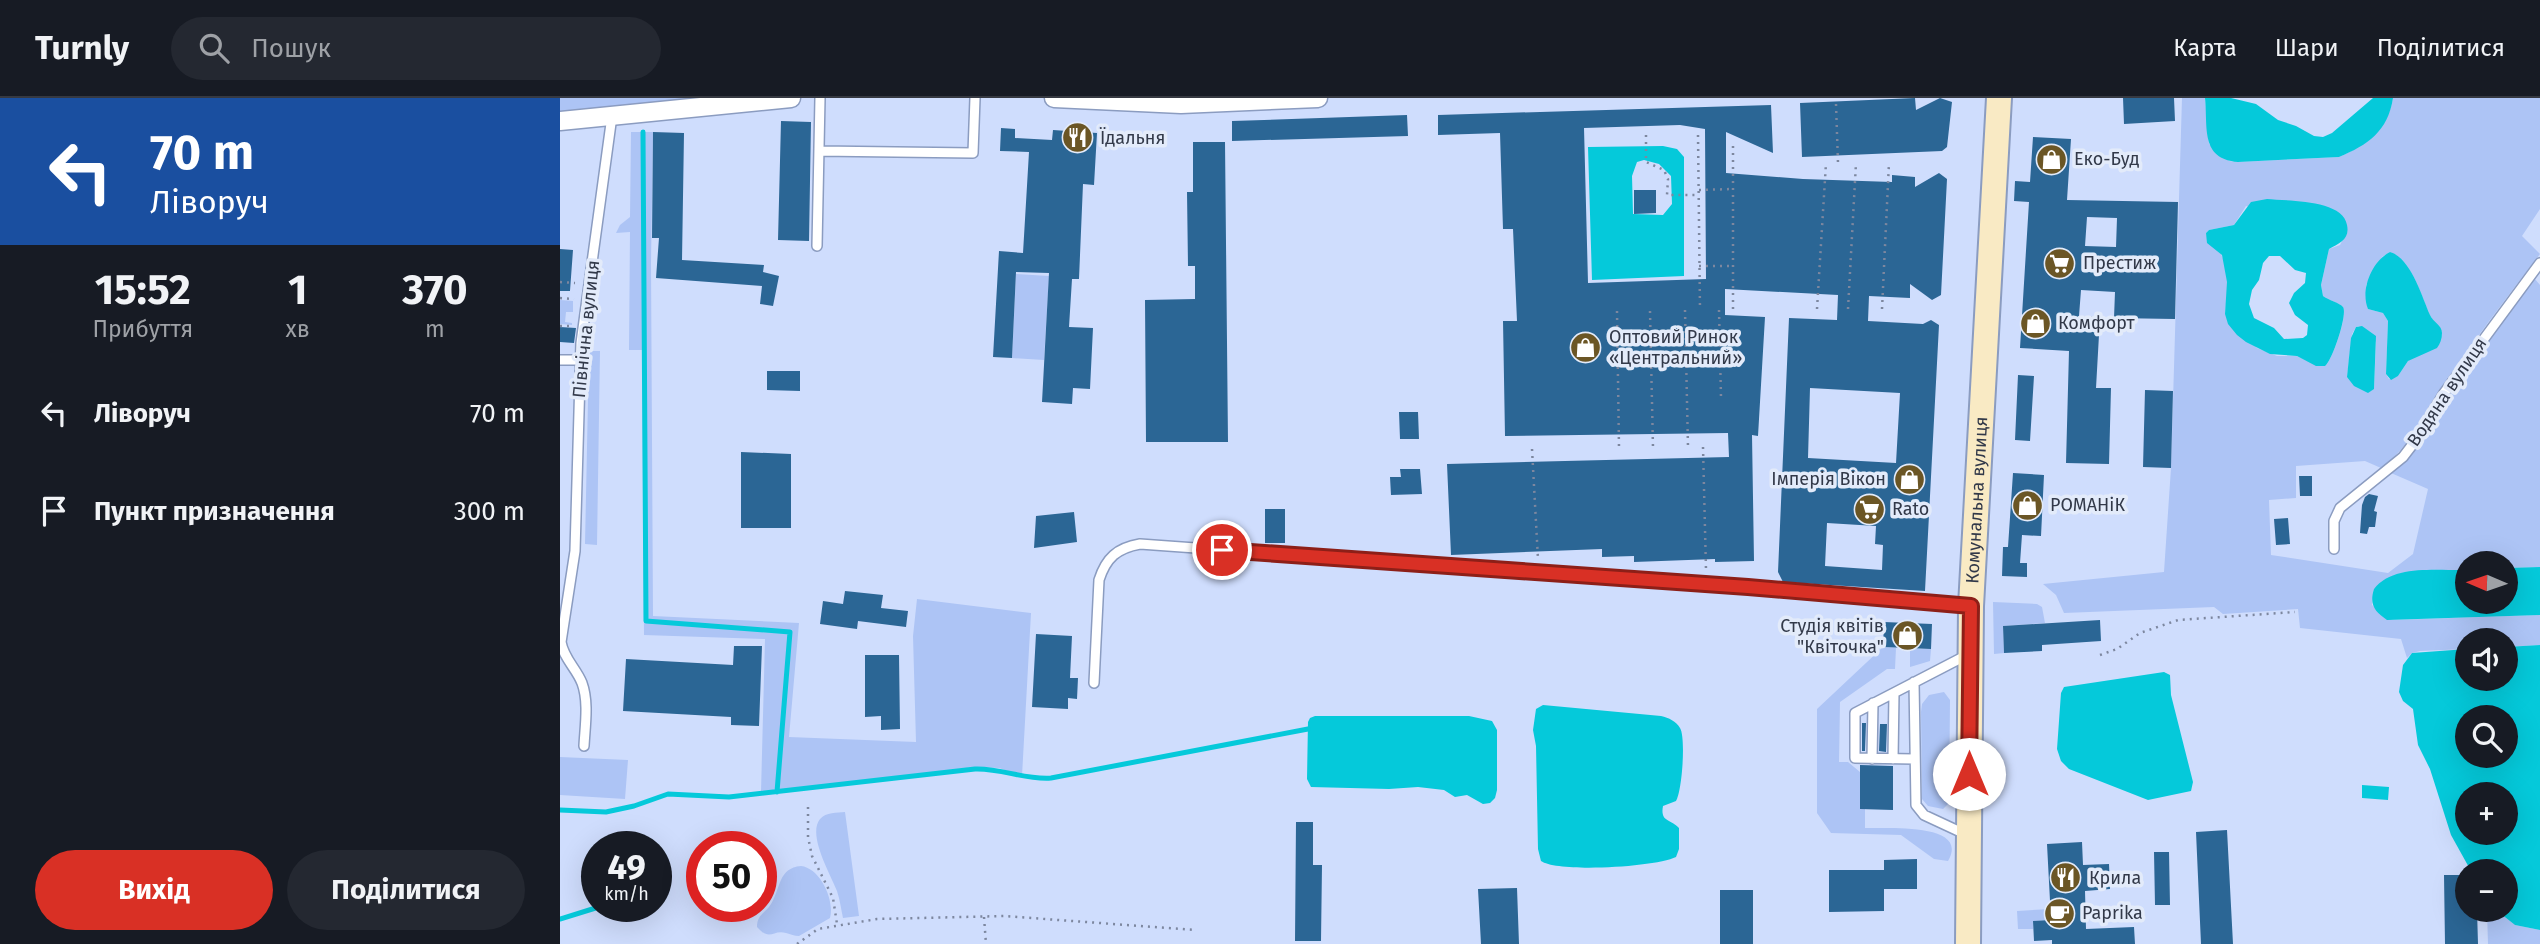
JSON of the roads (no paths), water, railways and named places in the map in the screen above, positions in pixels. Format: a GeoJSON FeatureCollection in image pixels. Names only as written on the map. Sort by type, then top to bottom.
{"type":"FeatureCollection","features":[{"type":"Feature","properties":{"kind":"main road","name":"Комунальна вулиця"},"geometry":{"type":"LineString","coordinates":[[1968,944],[1971,606],[1999,98]]}},
{"type":"Feature","properties":{"kind":"street"},"geometry":{"type":"LineString","coordinates":[[560,121],[791,98]]}},
{"type":"Feature","properties":{"kind":"street"},"geometry":{"type":"LineString","coordinates":[[1054,98],[1181,104],[1318,98]]}},
{"type":"Feature","properties":{"kind":"lane"},"geometry":{"type":"LineString","coordinates":[[817,246],[820,98]]}},
{"type":"Feature","properties":{"kind":"lane"},"geometry":{"type":"LineString","coordinates":[[819,151],[973,153],[975,98]]}},
{"type":"Feature","properties":{"kind":"lane","name":"Північна вулиця"},"geometry":{"type":"LineString","coordinates":[[584,746],[583,685],[564,656],[561,642],[575,544],[580,360],[612,116]]}},
{"type":"Feature","properties":{"kind":"lane","name":"Водяна вулиця"},"geometry":{"type":"LineString","coordinates":[[2334,549],[2334,521],[2340,508],[2403,457],[2444,393],[2540,263]]}},
{"type":"Feature","properties":{"kind":"lane"},"geometry":{"type":"LineString","coordinates":[[560,360],[580,360]]}},
{"type":"Feature","properties":{"kind":"lane"},"geometry":{"type":"LineString","coordinates":[[1094,683],[1099,580],[1103,566],[1112,554],[1128,546],[1140,544],[1706,584],[1971,606]]}},
{"type":"Feature","properties":{"kind":"lane"},"geometry":{"type":"LineString","coordinates":[[1914,759],[1857,759],[1853,754],[1855,715],[1970,653]]}},
{"type":"Feature","properties":{"kind":"lane"},"geometry":{"type":"LineString","coordinates":[[1914,682],[1915,799],[1918,809],[1968,836]]}},
{"type":"Feature","properties":{"kind":"lane"},"geometry":{"type":"LineString","coordinates":[[1893,759],[1894,693]]}},
{"type":"Feature","properties":{"kind":"lane"},"geometry":{"type":"LineString","coordinates":[[1872,759],[1873,704]]}},
{"type":"Feature","properties":{"kind":"waterway"},"geometry":{"type":"LineString","coordinates":[[643,132],[646,621],[790,632],[777,792]]}},
{"type":"Feature","properties":{"kind":"waterway"},"geometry":{"type":"LineString","coordinates":[[560,810],[606,812],[668,794],[729,797],[975,769],[1051,778],[1308,729]]}},
{"type":"Feature","properties":{"kind":"waterway"},"geometry":{"type":"LineString","coordinates":[[560,919],[581,912]]}},
{"type":"Feature","properties":{"kind":"place","name":"Їдальня"},"geometry":{"type":"Point","coordinates":[1077,138]}},
{"type":"Feature","properties":{"kind":"place","name":"Еко-Буд"},"geometry":{"type":"Point","coordinates":[2051,159]}},
{"type":"Feature","properties":{"kind":"place","name":"Престиж"},"geometry":{"type":"Point","coordinates":[2060,263]}},
{"type":"Feature","properties":{"kind":"place","name":"Комфорт"},"geometry":{"type":"Point","coordinates":[2035,323]}},
{"type":"Feature","properties":{"kind":"place","name":"Оптовий Ринок «Центральний»"},"geometry":{"type":"Point","coordinates":[1586,347]}},
{"type":"Feature","properties":{"kind":"place","name":"Імперія Вікон"},"geometry":{"type":"Point","coordinates":[1909,479]}},
{"type":"Feature","properties":{"kind":"place","name":"РОМАНіК"},"geometry":{"type":"Point","coordinates":[2027,505]}},
{"type":"Feature","properties":{"kind":"place","name":"Rato"},"geometry":{"type":"Point","coordinates":[1869,509]}},
{"type":"Feature","properties":{"kind":"place","name":"Студія квітів \"Квіточка\""},"geometry":{"type":"Point","coordinates":[1907,636]}},
{"type":"Feature","properties":{"kind":"place","name":"Крила"},"geometry":{"type":"Point","coordinates":[2066,878]}},
{"type":"Feature","properties":{"kind":"place","name":"Paprika"},"geometry":{"type":"Point","coordinates":[2059,913]}}]}
